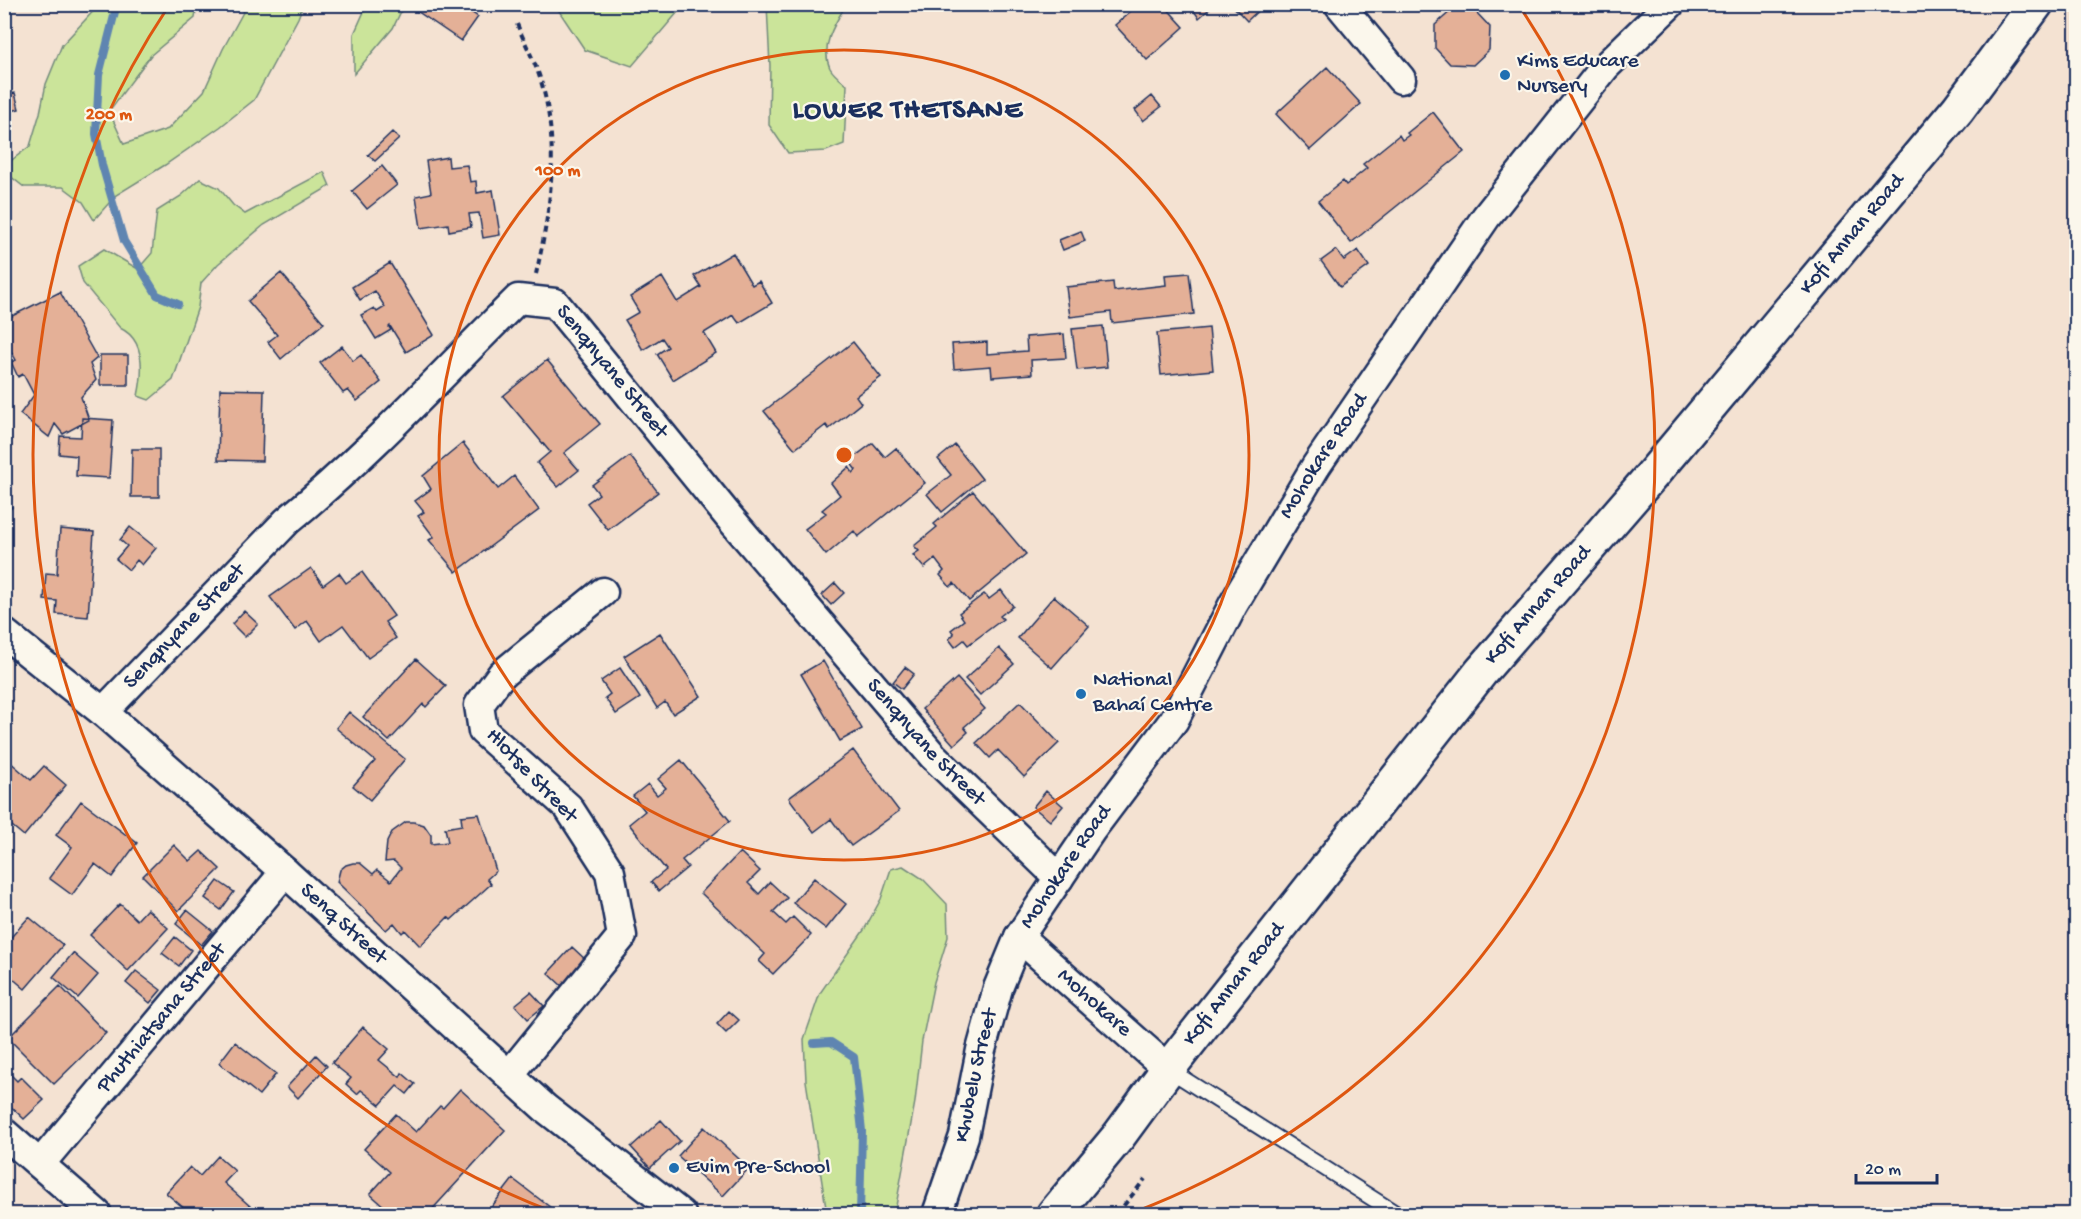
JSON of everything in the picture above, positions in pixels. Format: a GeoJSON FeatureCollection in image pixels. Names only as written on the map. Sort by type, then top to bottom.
{"type":"FeatureCollection","features":[{"type":"Feature","properties":{"kind":"main road","name":"Kofi Annan Road"},"geometry":{"type":"LineString","coordinates":[[1054,1215],[1118,1137],[1168,1069],[1481,672],[1652,475],[1958,109],[2036,4]]}},
{"type":"Feature","properties":{"kind":"street"},"geometry":{"type":"LineString","coordinates":[[1339,4],[1401,79]]}},
{"type":"Feature","properties":{"kind":"street","name":"Mohokare Road"},"geometry":{"type":"LineString","coordinates":[[1019,937],[1092,829],[1174,720],[1233,605],[1316,466],[1486,217],[1605,68],[1670,4]]}},
{"type":"Feature","properties":{"kind":"street","name":"Senqnyane Street"},"geometry":{"type":"LineString","coordinates":[[104,712],[287,521],[320,494],[387,431],[518,299],[555,303],[729,517],[933,756],[1059,878]]}},
{"type":"Feature","properties":{"kind":"street","name":"Hlotse Street"},"geometry":{"type":"LineString","coordinates":[[509,1075],[622,936],[610,872],[568,807],[483,731],[479,705],[502,674],[603,592]]}},
{"type":"Feature","properties":{"kind":"street","name":"Senq Street"},"geometry":{"type":"LineString","coordinates":[[4,633],[104,712],[285,872],[545,1108],[681,1215]]}},
{"type":"Feature","properties":{"kind":"street","name":"Phuthiatsana Street"},"geometry":{"type":"LineString","coordinates":[[40,1164],[285,872]]}},
{"type":"Feature","properties":{"kind":"street","name":"Mohokare"},"geometry":{"type":"LineString","coordinates":[[1019,937],[1168,1069]]}},
{"type":"Feature","properties":{"kind":"street","name":"Khubelu Street"},"geometry":{"type":"LineString","coordinates":[[937,1215],[964,1136],[981,1050],[998,988],[1019,937]]}},
{"type":"Feature","properties":{"kind":"street"},"geometry":{"type":"LineString","coordinates":[[4,1132],[97,1215]]}},
{"type":"Feature","properties":{"kind":"lane"},"geometry":{"type":"LineString","coordinates":[[1168,1069],[1397,1215]]}},
{"type":"Feature","properties":{"kind":"path"},"geometry":{"type":"LineString","coordinates":[[517,24],[539,74],[550,115],[553,173],[545,236],[530,301]]}},
{"type":"Feature","properties":{"kind":"path"},"geometry":{"type":"LineString","coordinates":[[1117,1215],[1145,1179]]}},
{"type":"Feature","properties":{"kind":"green space"},"geometry":{"type":"Polygon","coordinates":[[[99,5],[197,5],[195,18],[151,55],[109,111],[124,144],[168,129],[204,91],[247,5],[303,5],[254,100],[165,165],[116,195],[94,220],[83,202],[63,187],[24,187],[5,172],[4,166],[30,146],[46,84],[62,45],[99,5]]]}},
{"type":"Feature","properties":{"kind":"green space"},"geometry":{"type":"Polygon","coordinates":[[[367,5],[404,5],[393,28],[354,74],[354,34],[367,5]]]}},
{"type":"Feature","properties":{"kind":"green space"},"geometry":{"type":"Polygon","coordinates":[[[555,5],[684,5],[632,66],[585,50],[555,5]]]}},
{"type":"Feature","properties":{"kind":"green space"},"geometry":{"type":"Polygon","coordinates":[[[767,5],[846,5],[830,35],[827,51],[827,60],[831,70],[847,85],[844,144],[826,151],[788,153],[769,125],[770,66],[767,5]]]}},
{"type":"Feature","properties":{"kind":"green space"},"geometry":{"type":"Polygon","coordinates":[[[324,172],[330,186],[264,225],[218,264],[201,283],[198,307],[173,380],[149,400],[138,396],[141,358],[134,340],[120,328],[83,283],[78,266],[104,249],[138,269],[152,253],[157,211],[181,196],[200,179],[219,188],[233,205],[245,214],[324,172]]]}},
{"type":"Feature","properties":{"kind":"green space"},"geometry":{"type":"Polygon","coordinates":[[[903,866],[923,879],[947,904],[948,937],[934,982],[922,1041],[915,1102],[896,1206],[891,1214],[827,1214],[806,1081],[804,1039],[820,993],[864,930],[881,899],[891,869],[903,866]]]}},
{"type":"Feature","properties":{"kind":"building"},"geometry":{"type":"Polygon","coordinates":[[[422,4],[459,4],[478,17],[461,41],[417,11],[422,4]]]}},
{"type":"Feature","properties":{"kind":"building"},"geometry":{"type":"Polygon","coordinates":[[[1139,4],[1163,4],[1184,27],[1147,60],[1115,25],[1139,4]]]}},
{"type":"Feature","properties":{"kind":"building"},"geometry":{"type":"Polygon","coordinates":[[[1189,4],[1214,4],[1214,5],[1199,18],[1189,4]]]}},
{"type":"Feature","properties":{"kind":"building"},"geometry":{"type":"Polygon","coordinates":[[[1231,4],[1265,4],[1247,21],[1231,4]]]}},
{"type":"Feature","properties":{"kind":"building"},"geometry":{"type":"Polygon","coordinates":[[[1452,10],[1475,11],[1490,27],[1489,50],[1473,65],[1450,64],[1435,48],[1435,25],[1452,10]]]}},
{"type":"Feature","properties":{"kind":"building"},"geometry":{"type":"Polygon","coordinates":[[[1327,67],[1361,104],[1310,150],[1276,114],[1327,67]]]}},
{"type":"Feature","properties":{"kind":"building"},"geometry":{"type":"Polygon","coordinates":[[[15,93],[19,109],[4,113],[4,95],[15,93]]]}},
{"type":"Feature","properties":{"kind":"building"},"geometry":{"type":"Polygon","coordinates":[[[1152,96],[1161,107],[1143,121],[1135,110],[1152,96]]]}},
{"type":"Feature","properties":{"kind":"building"},"geometry":{"type":"Polygon","coordinates":[[[1433,112],[1464,152],[1351,243],[1318,201],[1343,181],[1346,185],[1367,168],[1363,164],[1399,135],[1402,140],[1409,135],[1407,133],[1433,112]]]}},
{"type":"Feature","properties":{"kind":"building"},"geometry":{"type":"Polygon","coordinates":[[[392,132],[399,139],[375,161],[368,155],[392,132]]]}},
{"type":"Feature","properties":{"kind":"building"},"geometry":{"type":"Polygon","coordinates":[[[448,157],[449,167],[467,165],[470,182],[476,181],[477,193],[493,190],[500,235],[483,238],[479,213],[469,214],[471,227],[449,231],[448,224],[421,228],[416,196],[431,193],[426,161],[448,157]]]}},
{"type":"Feature","properties":{"kind":"building"},"geometry":{"type":"Polygon","coordinates":[[[382,166],[397,185],[367,209],[352,191],[382,166]]]}},
{"type":"Feature","properties":{"kind":"building"},"geometry":{"type":"Polygon","coordinates":[[[1081,231],[1085,241],[1063,250],[1059,240],[1081,231]]]}},
{"type":"Feature","properties":{"kind":"building"},"geometry":{"type":"Polygon","coordinates":[[[1336,250],[1344,260],[1358,250],[1369,266],[1340,287],[1321,261],[1336,250]]]}},
{"type":"Feature","properties":{"kind":"building"},"geometry":{"type":"Polygon","coordinates":[[[733,253],[752,285],[759,281],[772,303],[739,323],[733,315],[704,333],[716,353],[673,380],[657,354],[668,347],[662,338],[643,350],[625,320],[639,312],[630,297],[662,277],[677,302],[701,287],[694,276],[733,253]]]}},
{"type":"Feature","properties":{"kind":"building"},"geometry":{"type":"Polygon","coordinates":[[[390,263],[434,335],[406,352],[390,326],[391,330],[376,339],[361,315],[374,308],[377,312],[385,307],[375,291],[360,300],[352,287],[390,263]]]}},
{"type":"Feature","properties":{"kind":"building"},"geometry":{"type":"Polygon","coordinates":[[[281,273],[324,323],[281,359],[268,342],[277,335],[248,301],[281,273]]]}},
{"type":"Feature","properties":{"kind":"building"},"geometry":{"type":"Polygon","coordinates":[[[1189,273],[1194,314],[1112,323],[1111,312],[1070,317],[1066,287],[1113,282],[1114,291],[1166,285],[1165,275],[1189,273]]]}},
{"type":"Feature","properties":{"kind":"building"},"geometry":{"type":"Polygon","coordinates":[[[60,292],[97,358],[90,364],[96,380],[81,397],[89,420],[63,434],[55,424],[49,437],[20,414],[34,395],[23,374],[18,377],[11,362],[16,360],[4,338],[4,320],[60,292]]]}},
{"type":"Feature","properties":{"kind":"building"},"geometry":{"type":"Polygon","coordinates":[[[1103,326],[1107,367],[1077,370],[1072,329],[1103,326]]]}},
{"type":"Feature","properties":{"kind":"building"},"geometry":{"type":"Polygon","coordinates":[[[1209,328],[1213,370],[1161,375],[1157,333],[1209,328]]]}},
{"type":"Feature","properties":{"kind":"building"},"geometry":{"type":"Polygon","coordinates":[[[1064,334],[1066,358],[1031,360],[1032,374],[992,377],[991,366],[954,369],[952,344],[987,342],[987,354],[1027,351],[1026,337],[1064,334]]]}},
{"type":"Feature","properties":{"kind":"building"},"geometry":{"type":"Polygon","coordinates":[[[853,342],[881,377],[856,396],[861,403],[829,429],[826,425],[795,449],[764,411],[853,342]]]}},
{"type":"Feature","properties":{"kind":"building"},"geometry":{"type":"Polygon","coordinates":[[[342,346],[353,361],[361,355],[381,382],[357,401],[348,390],[343,393],[320,363],[342,346]]]}},
{"type":"Feature","properties":{"kind":"building"},"geometry":{"type":"Polygon","coordinates":[[[100,355],[128,355],[128,385],[100,385],[100,355]]]}},
{"type":"Feature","properties":{"kind":"building"},"geometry":{"type":"Polygon","coordinates":[[[547,360],[600,424],[564,453],[579,470],[558,487],[537,463],[550,452],[503,396],[547,360]]]}},
{"type":"Feature","properties":{"kind":"building"},"geometry":{"type":"Polygon","coordinates":[[[220,389],[264,390],[262,461],[218,460],[220,389]]]}},
{"type":"Feature","properties":{"kind":"building"},"geometry":{"type":"Polygon","coordinates":[[[82,418],[113,420],[109,478],[76,476],[77,456],[59,454],[60,436],[81,437],[82,418]]]}},
{"type":"Feature","properties":{"kind":"building"},"geometry":{"type":"Polygon","coordinates":[[[463,443],[498,489],[514,476],[539,510],[456,572],[429,540],[434,537],[418,516],[424,512],[415,501],[431,489],[423,476],[463,443]]]}},
{"type":"Feature","properties":{"kind":"building"},"geometry":{"type":"Polygon","coordinates":[[[873,443],[885,457],[896,448],[925,483],[858,537],[854,531],[826,555],[805,529],[826,513],[822,510],[840,495],[831,483],[849,467],[853,473],[856,470],[849,461],[873,443]]]}},
{"type":"Feature","properties":{"kind":"building"},"geometry":{"type":"Polygon","coordinates":[[[955,445],[982,479],[942,512],[927,494],[951,475],[938,459],[955,445]]]}},
{"type":"Feature","properties":{"kind":"building"},"geometry":{"type":"Polygon","coordinates":[[[132,449],[159,449],[159,497],[131,497],[132,449]]]}},
{"type":"Feature","properties":{"kind":"building"},"geometry":{"type":"Polygon","coordinates":[[[630,456],[658,492],[608,530],[587,503],[599,494],[592,485],[630,456]]]}},
{"type":"Feature","properties":{"kind":"building"},"geometry":{"type":"Polygon","coordinates":[[[973,491],[1026,554],[969,601],[954,583],[950,587],[940,575],[944,571],[935,559],[924,568],[913,555],[919,551],[914,546],[937,527],[934,524],[973,491]]]}},
{"type":"Feature","properties":{"kind":"building"},"geometry":{"type":"Polygon","coordinates":[[[4,501],[12,507],[4,516],[4,501]]]}},
{"type":"Feature","properties":{"kind":"building"},"geometry":{"type":"Polygon","coordinates":[[[130,527],[156,548],[142,565],[137,560],[129,570],[116,559],[127,546],[120,540],[130,527]]]}},
{"type":"Feature","properties":{"kind":"building"},"geometry":{"type":"Polygon","coordinates":[[[60,529],[94,532],[88,617],[56,614],[57,601],[44,600],[46,573],[57,574],[60,529]]]}},
{"type":"Feature","properties":{"kind":"building"},"geometry":{"type":"Polygon","coordinates":[[[311,568],[323,585],[339,573],[346,583],[362,572],[394,616],[385,622],[396,638],[368,658],[343,625],[321,641],[307,621],[295,630],[270,597],[311,568]]]}},
{"type":"Feature","properties":{"kind":"building"},"geometry":{"type":"Polygon","coordinates":[[[835,583],[844,593],[831,605],[822,595],[835,583]]]}},
{"type":"Feature","properties":{"kind":"building"},"geometry":{"type":"Polygon","coordinates":[[[1001,590],[1013,606],[1000,616],[1003,619],[968,645],[964,640],[955,647],[949,639],[954,634],[951,630],[964,620],[959,613],[984,594],[989,599],[1001,590]]]}},
{"type":"Feature","properties":{"kind":"building"},"geometry":{"type":"Polygon","coordinates":[[[1054,596],[1089,626],[1052,668],[1018,638],[1054,596]]]}},
{"type":"Feature","properties":{"kind":"building"},"geometry":{"type":"Polygon","coordinates":[[[244,611],[258,624],[245,637],[232,624],[244,611]]]}},
{"type":"Feature","properties":{"kind":"building"},"geometry":{"type":"Polygon","coordinates":[[[660,633],[701,696],[673,714],[665,702],[657,708],[624,656],[660,633]]]}},
{"type":"Feature","properties":{"kind":"building"},"geometry":{"type":"Polygon","coordinates":[[[999,648],[1014,664],[980,695],[965,679],[999,648]]]}},
{"type":"Feature","properties":{"kind":"building"},"geometry":{"type":"Polygon","coordinates":[[[416,659],[446,686],[426,707],[423,704],[389,741],[363,717],[416,659]]]}},
{"type":"Feature","properties":{"kind":"building"},"geometry":{"type":"Polygon","coordinates":[[[823,661],[862,729],[840,741],[801,674],[823,661]]]}},
{"type":"Feature","properties":{"kind":"building"},"geometry":{"type":"Polygon","coordinates":[[[905,667],[914,674],[902,689],[893,682],[905,667]]]}},
{"type":"Feature","properties":{"kind":"building"},"geometry":{"type":"Polygon","coordinates":[[[620,668],[640,698],[616,714],[605,698],[610,694],[601,681],[620,668]]]}},
{"type":"Feature","properties":{"kind":"building"},"geometry":{"type":"Polygon","coordinates":[[[957,678],[985,709],[964,727],[968,732],[954,745],[922,709],[957,678]]]}},
{"type":"Feature","properties":{"kind":"building"},"geometry":{"type":"Polygon","coordinates":[[[1020,702],[1059,743],[1024,777],[998,750],[990,758],[976,743],[1020,702]]]}},
{"type":"Feature","properties":{"kind":"building"},"geometry":{"type":"Polygon","coordinates":[[[349,712],[405,759],[370,800],[353,786],[375,761],[336,728],[349,712]]]}},
{"type":"Feature","properties":{"kind":"building"},"geometry":{"type":"Polygon","coordinates":[[[853,750],[899,811],[851,846],[831,819],[814,832],[789,798],[853,750]]]}},
{"type":"Feature","properties":{"kind":"building"},"geometry":{"type":"Polygon","coordinates":[[[681,760],[730,821],[682,860],[688,867],[659,891],[651,882],[666,870],[629,824],[645,811],[633,796],[648,784],[657,795],[666,788],[658,779],[681,760]]]}},
{"type":"Feature","properties":{"kind":"building"},"geometry":{"type":"Polygon","coordinates":[[[9,761],[31,780],[44,766],[66,785],[24,836],[6,821],[11,816],[4,811],[4,766],[9,761]]]}},
{"type":"Feature","properties":{"kind":"building"},"geometry":{"type":"Polygon","coordinates":[[[1046,791],[1063,806],[1050,821],[1033,807],[1046,791]]]}},
{"type":"Feature","properties":{"kind":"building"},"geometry":{"type":"Polygon","coordinates":[[[81,801],[137,843],[112,877],[95,864],[72,895],[49,878],[72,847],[56,835],[81,801]]]}},
{"type":"Feature","properties":{"kind":"building"},"geometry":{"type":"Polygon","coordinates":[[[479,814],[496,871],[487,879],[491,884],[451,920],[448,917],[420,946],[405,930],[402,933],[394,923],[386,930],[337,882],[340,870],[353,863],[360,863],[373,874],[377,870],[391,881],[401,868],[394,861],[385,862],[387,842],[392,832],[406,822],[424,825],[431,835],[431,844],[448,842],[445,828],[462,825],[461,816],[479,814]]]}},
{"type":"Feature","properties":{"kind":"building"},"geometry":{"type":"Polygon","coordinates":[[[174,845],[190,861],[201,851],[220,869],[178,911],[143,876],[174,845]]]}},
{"type":"Feature","properties":{"kind":"building"},"geometry":{"type":"Polygon","coordinates":[[[740,852],[760,871],[748,883],[759,894],[770,882],[787,898],[773,912],[786,924],[793,917],[811,935],[773,974],[759,961],[765,954],[701,893],[740,852]]]}},
{"type":"Feature","properties":{"kind":"building"},"geometry":{"type":"Polygon","coordinates":[[[814,878],[846,904],[826,929],[793,903],[814,878]]]}},
{"type":"Feature","properties":{"kind":"building"},"geometry":{"type":"Polygon","coordinates":[[[218,881],[234,892],[221,910],[205,898],[218,881]]]}},
{"type":"Feature","properties":{"kind":"building"},"geometry":{"type":"Polygon","coordinates":[[[120,904],[137,920],[147,909],[168,928],[128,971],[90,935],[120,904]]]}},
{"type":"Feature","properties":{"kind":"building"},"geometry":{"type":"Polygon","coordinates":[[[187,910],[213,931],[201,945],[176,924],[187,910]]]}},
{"type":"Feature","properties":{"kind":"building"},"geometry":{"type":"Polygon","coordinates":[[[29,917],[63,945],[25,989],[4,971],[4,945],[29,917]]]}},
{"type":"Feature","properties":{"kind":"building"},"geometry":{"type":"Polygon","coordinates":[[[175,937],[191,950],[179,966],[162,953],[175,937]]]}},
{"type":"Feature","properties":{"kind":"building"},"geometry":{"type":"Polygon","coordinates":[[[572,947],[587,961],[563,987],[548,973],[572,947]]]}},
{"type":"Feature","properties":{"kind":"building"},"geometry":{"type":"Polygon","coordinates":[[[73,953],[98,975],[78,998],[53,977],[73,953]]]}},
{"type":"Feature","properties":{"kind":"building"},"geometry":{"type":"Polygon","coordinates":[[[136,971],[161,990],[150,1003],[126,983],[136,971]]]}},
{"type":"Feature","properties":{"kind":"building"},"geometry":{"type":"Polygon","coordinates":[[[60,986],[106,1033],[54,1084],[8,1038],[60,986]]]}},
{"type":"Feature","properties":{"kind":"building"},"geometry":{"type":"Polygon","coordinates":[[[531,992],[544,1006],[528,1019],[515,1005],[531,992]]]}},
{"type":"Feature","properties":{"kind":"building"},"geometry":{"type":"Polygon","coordinates":[[[729,1011],[739,1020],[726,1033],[717,1024],[729,1011]]]}},
{"type":"Feature","properties":{"kind":"building"},"geometry":{"type":"Polygon","coordinates":[[[363,1027],[389,1049],[379,1060],[400,1077],[402,1073],[415,1084],[407,1094],[397,1086],[380,1105],[361,1090],[357,1094],[346,1084],[351,1078],[332,1063],[363,1027]]]}},
{"type":"Feature","properties":{"kind":"building"},"geometry":{"type":"Polygon","coordinates":[[[235,1042],[276,1074],[259,1095],[219,1063],[235,1042]]]}},
{"type":"Feature","properties":{"kind":"building"},"geometry":{"type":"Polygon","coordinates":[[[316,1055],[327,1066],[298,1098],[287,1087],[316,1055]]]}},
{"type":"Feature","properties":{"kind":"building"},"geometry":{"type":"Polygon","coordinates":[[[4,1068],[17,1081],[21,1077],[44,1100],[24,1119],[4,1100],[4,1068]]]}},
{"type":"Feature","properties":{"kind":"building"},"geometry":{"type":"Polygon","coordinates":[[[460,1089],[505,1130],[428,1214],[393,1214],[370,1194],[390,1172],[364,1149],[396,1114],[416,1132],[440,1106],[443,1108],[460,1089]]]}},
{"type":"Feature","properties":{"kind":"building"},"geometry":{"type":"Polygon","coordinates":[[[661,1120],[680,1141],[650,1168],[631,1147],[661,1120]]]}},
{"type":"Feature","properties":{"kind":"building"},"geometry":{"type":"Polygon","coordinates":[[[704,1127],[749,1168],[723,1196],[678,1156],[704,1127]]]}},
{"type":"Feature","properties":{"kind":"building"},"geometry":{"type":"Polygon","coordinates":[[[218,1156],[235,1171],[224,1183],[259,1214],[191,1214],[166,1193],[190,1167],[200,1176],[218,1156]]]}},
{"type":"Feature","properties":{"kind":"building"},"geometry":{"type":"Polygon","coordinates":[[[513,1179],[559,1214],[486,1214],[513,1179]]]}},
{"type":"Feature","properties":{"kind":"waterway"},"geometry":{"type":"LineString","coordinates":[[117,4],[99,75],[96,134],[102,165],[124,241],[157,295],[178,304]]}},
{"type":"Feature","properties":{"kind":"waterway"},"geometry":{"type":"LineString","coordinates":[[814,1043],[831,1042],[854,1057],[862,1131],[860,1214]]}},
{"type":"Feature","properties":{"kind":"place","name":"Kims Educare Nursery"},"geometry":{"type":"Point","coordinates":[1505,75]}},
{"type":"Feature","properties":{"kind":"place","name":"National Bahaí Centre"},"geometry":{"type":"Point","coordinates":[1081,694]}},
{"type":"Feature","properties":{"kind":"place","name":"Evim Pre-School"},"geometry":{"type":"Point","coordinates":[674,1168]}},
{"type":"Feature","properties":{"kind":"district","name":"LOWER THETSANE"},"geometry":{"type":"Point","coordinates":[908,111]}}]}
